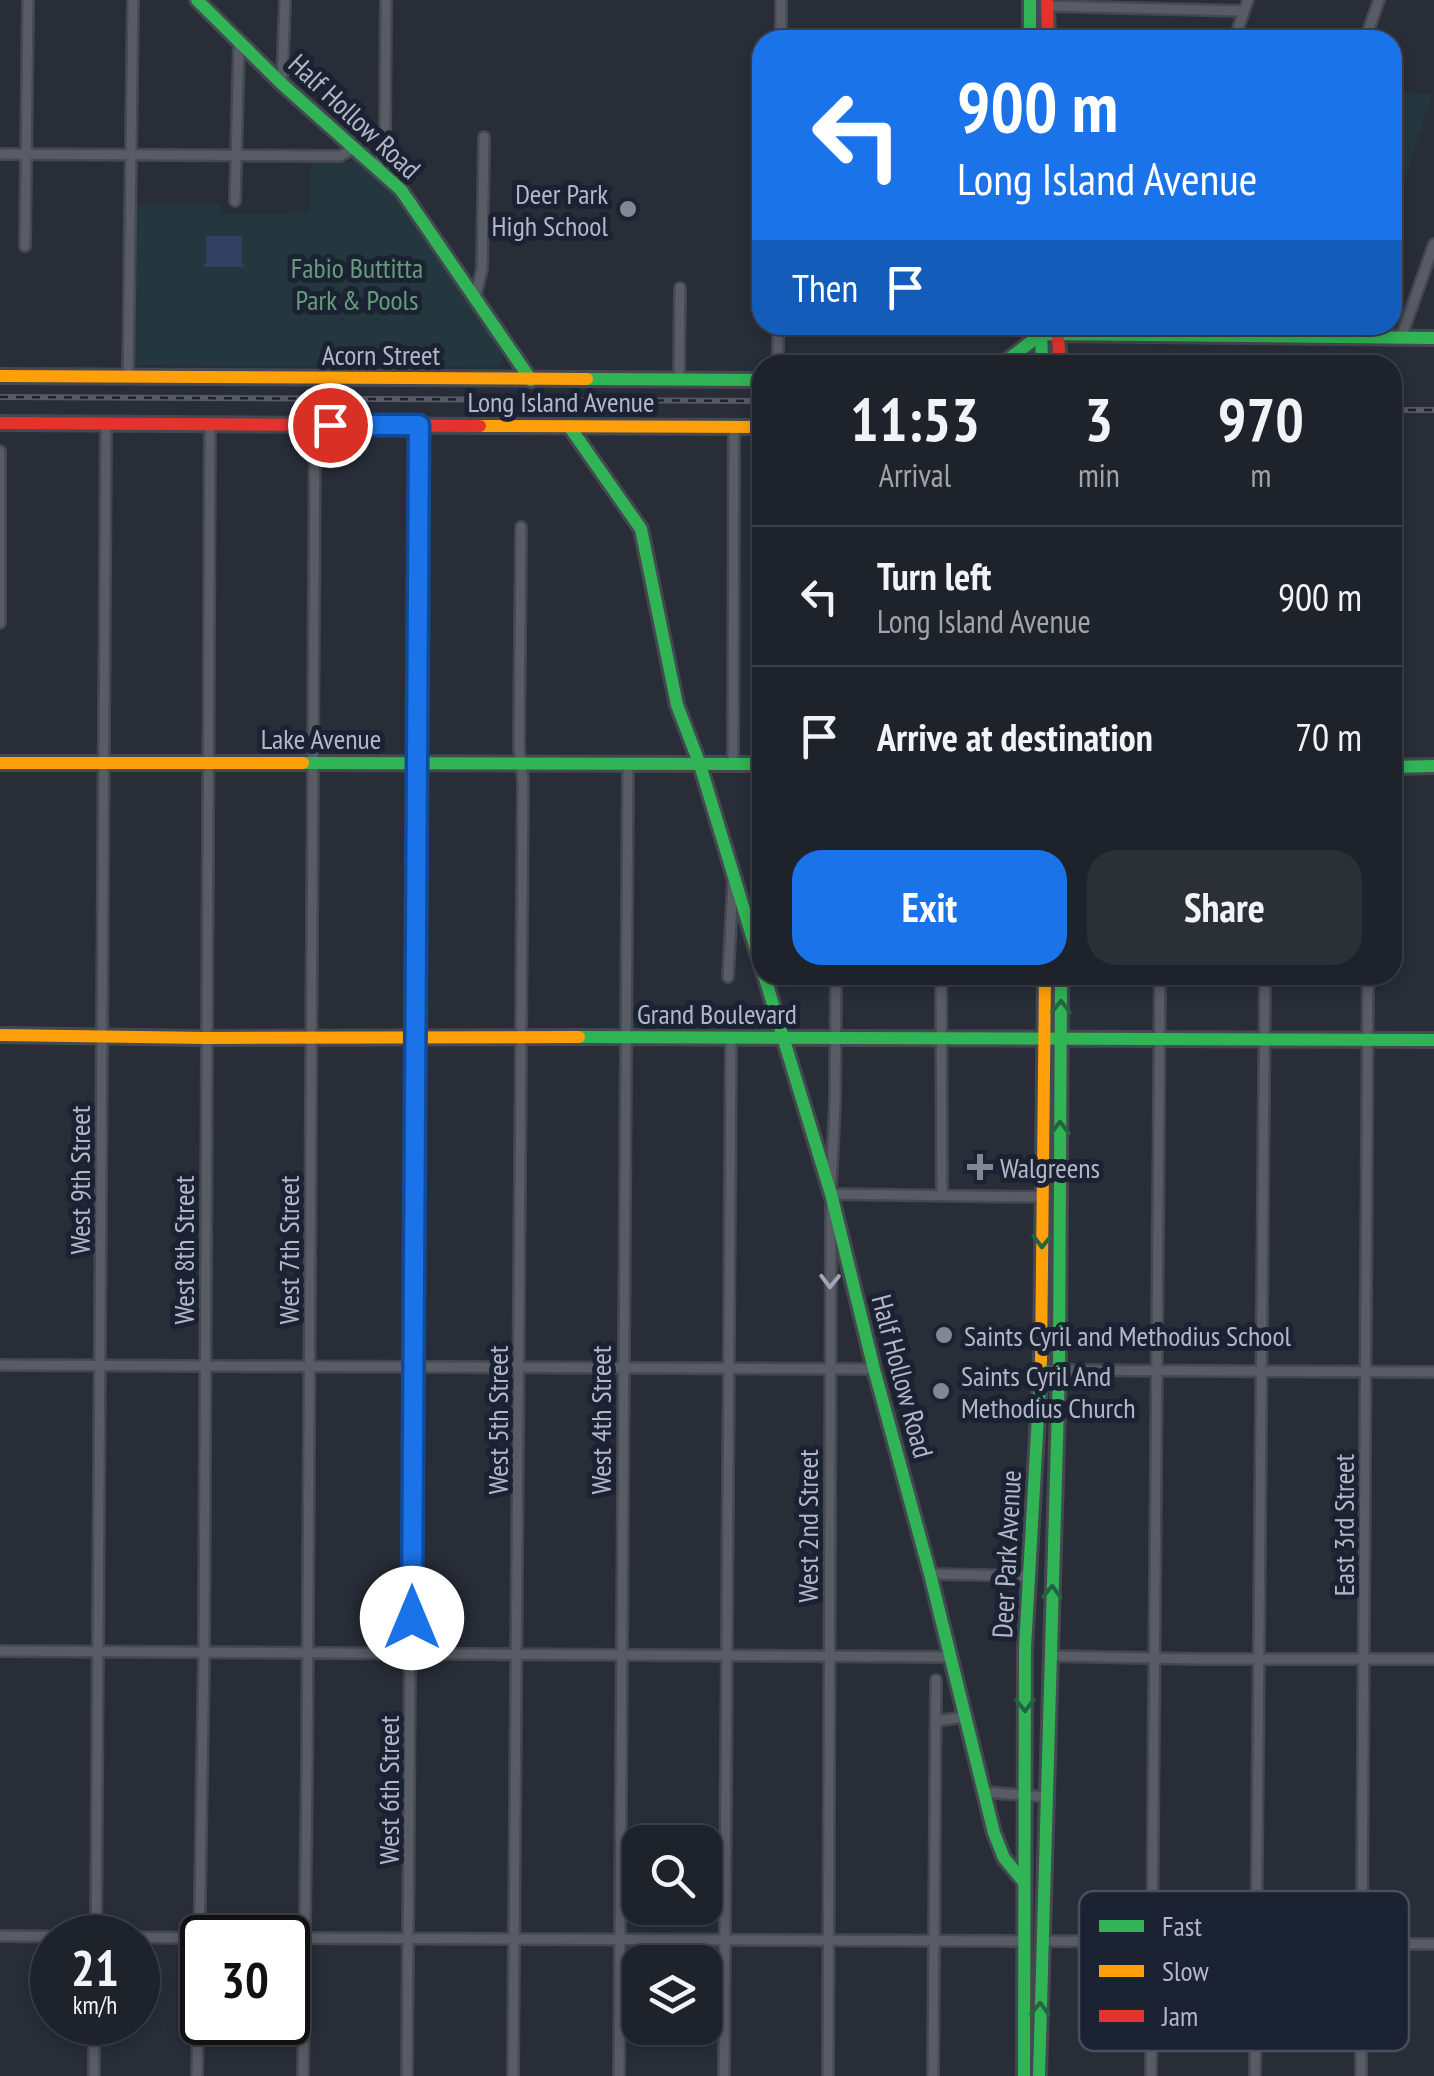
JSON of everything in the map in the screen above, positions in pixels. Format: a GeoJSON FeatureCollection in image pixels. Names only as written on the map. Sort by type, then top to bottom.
{"type":"FeatureCollection","features":[{"type":"Feature","properties":{"kind":"street"},"geometry":{"type":"LineString","coordinates":[[25,246],[28,0]]}},
{"type":"Feature","properties":{"kind":"street"},"geometry":{"type":"LineString","coordinates":[[128,377],[133,0]]}},
{"type":"Feature","properties":{"kind":"street","name":"Half Hollow Road"},"geometry":{"type":"LineString","coordinates":[[197,0],[282,84],[401,190],[531,380]]}},
{"type":"Feature","properties":{"kind":"street"},"geometry":{"type":"LineString","coordinates":[[282,84],[285,0]]}},
{"type":"Feature","properties":{"kind":"street"},"geometry":{"type":"LineString","coordinates":[[379,167],[385,141],[386,0]]}},
{"type":"Feature","properties":{"kind":"street"},"geometry":{"type":"LineString","coordinates":[[781,0],[781,30]]}},
{"type":"Feature","properties":{"kind":"street"},"geometry":{"type":"LineString","coordinates":[[1030,0],[1030,30]]}},
{"type":"Feature","properties":{"kind":"street"},"geometry":{"type":"LineString","coordinates":[[1237,30],[1248,0]]}},
{"type":"Feature","properties":{"kind":"street"},"geometry":{"type":"LineString","coordinates":[[1369,30],[1380,0]]}},
{"type":"Feature","properties":{"kind":"street"},"geometry":{"type":"LineString","coordinates":[[1048,30],[1048,3],[1244,11]]}},
{"type":"Feature","properties":{"kind":"street"},"geometry":{"type":"LineString","coordinates":[[235,201],[239,39]]}},
{"type":"Feature","properties":{"kind":"street"},"geometry":{"type":"LineString","coordinates":[[476,298],[482,269],[484,137]]}},
{"type":"Feature","properties":{"kind":"street"},"geometry":{"type":"LineString","coordinates":[[0,154],[340,156],[356,148]]}},
{"type":"Feature","properties":{"kind":"street"},"geometry":{"type":"LineString","coordinates":[[1402,332],[1434,244]]}},
{"type":"Feature","properties":{"kind":"street"},"geometry":{"type":"LineString","coordinates":[[679,380],[680,288]]}},
{"type":"Feature","properties":{"kind":"street"},"geometry":{"type":"LineString","coordinates":[[1012,355],[1035,335]]}},
{"type":"Feature","properties":{"kind":"street"},"geometry":{"type":"LineString","coordinates":[[1300,335],[1434,338]]}},
{"type":"Feature","properties":{"kind":"street","name":"Acorn Street"},"geometry":{"type":"LineString","coordinates":[[0,376],[752,380]]}},
{"type":"Feature","properties":{"kind":"street","name":"Long Island Avenue"},"geometry":{"type":"LineString","coordinates":[[0,423],[752,427]]}},
{"type":"Feature","properties":{"kind":"street","name":"West 9th Street"},"geometry":{"type":"LineString","coordinates":[[96,1915],[106,423]]}},
{"type":"Feature","properties":{"kind":"street","name":"West 8th Street"},"geometry":{"type":"LineString","coordinates":[[201,1915],[210,424]]}},
{"type":"Feature","properties":{"kind":"street","name":"West 7th Street"},"geometry":{"type":"LineString","coordinates":[[305,1915],[315,424]]}},
{"type":"Feature","properties":{"kind":"street","name":"West 6th Street"},"geometry":{"type":"LineString","coordinates":[[407,2076],[419,425]]}},
{"type":"Feature","properties":{"kind":"street","name":"Half Hollow Road"},"geometry":{"type":"LineString","coordinates":[[569,426],[640,528],[677,705],[700,765],[752,936]]}},
{"type":"Feature","properties":{"kind":"street"},"geometry":{"type":"LineString","coordinates":[[732,764],[734,427]]}},
{"type":"Feature","properties":{"kind":"street"},"geometry":{"type":"LineString","coordinates":[[0,451],[0,623]]}},
{"type":"Feature","properties":{"kind":"street","name":"West 5th Street"},"geometry":{"type":"LineString","coordinates":[[513,2076],[522,1039],[521,527]]}},
{"type":"Feature","properties":{"kind":"street","name":"Lake Avenue"},"geometry":{"type":"LineString","coordinates":[[0,762],[752,764]]}},
{"type":"Feature","properties":{"kind":"street","name":"West 4th Street"},"geometry":{"type":"LineString","coordinates":[[618,2076],[628,765]]}},
{"type":"Feature","properties":{"kind":"street"},"geometry":{"type":"LineString","coordinates":[[1402,766],[1434,766]]}},
{"type":"Feature","properties":{"kind":"street"},"geometry":{"type":"LineString","coordinates":[[728,977],[733,875]]}},
{"type":"Feature","properties":{"kind":"street","name":"Half Hollow Road"},"geometry":{"type":"LineString","coordinates":[[767,985],[831,1194],[994,1832],[1007,1862],[1024,1882]]}},
{"type":"Feature","properties":{"kind":"street","name":"West 2nd Street"},"geometry":{"type":"LineString","coordinates":[[828,2076],[829,1368],[836,985]]}},
{"type":"Feature","properties":{"kind":"street"},"geometry":{"type":"LineString","coordinates":[[941,985],[942,1194]]}},
{"type":"Feature","properties":{"kind":"street","name":"Deer Park Avenue"},"geometry":{"type":"LineString","coordinates":[[1024,2076],[1025,1648],[1041,1370],[1046,985]]}},
{"type":"Feature","properties":{"kind":"street","name":"Deer Park Avenue"},"geometry":{"type":"LineString","coordinates":[[1040,2074],[1059,1371],[1062,985]]}},
{"type":"Feature","properties":{"kind":"street"},"geometry":{"type":"LineString","coordinates":[[1154,1891],[1160,985]]}},
{"type":"Feature","properties":{"kind":"street"},"geometry":{"type":"LineString","coordinates":[[1258,1891],[1265,985]]}},
{"type":"Feature","properties":{"kind":"street","name":"East 3rd Street"},"geometry":{"type":"LineString","coordinates":[[1363,1891],[1368,985]]}},
{"type":"Feature","properties":{"kind":"street","name":"Grand Boulevard"},"geometry":{"type":"LineString","coordinates":[[0,1035],[1434,1040]]}},
{"type":"Feature","properties":{"kind":"street"},"geometry":{"type":"LineString","coordinates":[[724,2076],[731,1038]]}},
{"type":"Feature","properties":{"kind":"street"},"geometry":{"type":"LineString","coordinates":[[831,1194],[1043,1197]]}},
{"type":"Feature","properties":{"kind":"street"},"geometry":{"type":"LineString","coordinates":[[0,1365],[874,1368]]}},
{"type":"Feature","properties":{"kind":"street"},"geometry":{"type":"LineString","coordinates":[[1041,1370],[1434,1372]]}},
{"type":"Feature","properties":{"kind":"street"},"geometry":{"type":"LineString","coordinates":[[930,1574],[1028,1576]]}},
{"type":"Feature","properties":{"kind":"street"},"geometry":{"type":"LineString","coordinates":[[0,1651],[950,1657]]}},
{"type":"Feature","properties":{"kind":"street"},"geometry":{"type":"LineString","coordinates":[[1050,1656],[1434,1659]]}},
{"type":"Feature","properties":{"kind":"street"},"geometry":{"type":"LineString","coordinates":[[933,2076],[936,1680]]}},
{"type":"Feature","properties":{"kind":"street"},"geometry":{"type":"LineString","coordinates":[[936,1722],[965,1717]]}},
{"type":"Feature","properties":{"kind":"street"},"geometry":{"type":"LineString","coordinates":[[985,1792],[1046,1797]]}},
{"type":"Feature","properties":{"kind":"street"},"geometry":{"type":"LineString","coordinates":[[0,1936],[30,1936]]}},
{"type":"Feature","properties":{"kind":"street"},"geometry":{"type":"LineString","coordinates":[[310,1938],[1024,1941]]}},
{"type":"Feature","properties":{"kind":"street"},"geometry":{"type":"LineString","coordinates":[[1042,1941],[1079,1942]]}},
{"type":"Feature","properties":{"kind":"street"},"geometry":{"type":"LineString","coordinates":[[1409,1943],[1434,1944]]}},
{"type":"Feature","properties":{"kind":"street"},"geometry":{"type":"LineString","coordinates":[[94,2045],[94,2076]]}},
{"type":"Feature","properties":{"kind":"street","name":"West 8th Street"},"geometry":{"type":"LineString","coordinates":[[197,2076],[198,2045]]}},
{"type":"Feature","properties":{"kind":"street","name":"West 7th Street"},"geometry":{"type":"LineString","coordinates":[[302,2076],[303,2045]]}},
{"type":"Feature","properties":{"kind":"street"},"geometry":{"type":"LineString","coordinates":[[1151,2051],[1151,2076]]}},
{"type":"Feature","properties":{"kind":"street"},"geometry":{"type":"LineString","coordinates":[[1255,2076],[1256,2051]]}},
{"type":"Feature","properties":{"kind":"street","name":"East 3rd Street"},"geometry":{"type":"LineString","coordinates":[[1360,2051],[1360,2076]]}},
{"type":"Feature","properties":{"kind":"green space"},"geometry":{"type":"Polygon","coordinates":[[[1402,92],[1432,94],[1402,189],[1402,92]]]}},
{"type":"Feature","properties":{"kind":"green space","name":"Fabio Buttitta Park & Pools"},"geometry":{"type":"Polygon","coordinates":[[[311,160],[361,162],[385,186],[483,320],[503,353],[501,365],[135,365],[135,205],[220,205],[220,214],[309,213],[311,160]]]}},
{"type":"Feature","properties":{"kind":"water"},"geometry":{"type":"Polygon","coordinates":[[[206,236],[242,236],[244,267],[204,267],[206,236]]]}},
{"type":"Feature","properties":{"kind":"railway"},"geometry":{"type":"LineString","coordinates":[[0,397],[752,401]]}},
{"type":"Feature","properties":{"kind":"railway"},"geometry":{"type":"LineString","coordinates":[[1402,410],[1434,410]]}},
{"type":"Feature","properties":{"kind":"traffic: fast"},"geometry":{"type":"LineString","coordinates":[[197,0],[282,84],[401,190],[531,380]]}},
{"type":"Feature","properties":{"kind":"traffic: fast"},"geometry":{"type":"LineString","coordinates":[[1030,0],[1030,30]]}},
{"type":"Feature","properties":{"kind":"traffic: fast"},"geometry":{"type":"LineString","coordinates":[[1014,355],[1040,335]]}},
{"type":"Feature","properties":{"kind":"traffic: fast"},"geometry":{"type":"LineString","coordinates":[[1041,335],[1042,355]]}},
{"type":"Feature","properties":{"kind":"traffic: fast"},"geometry":{"type":"LineString","coordinates":[[1139,335],[1434,338]]}},
{"type":"Feature","properties":{"kind":"traffic: fast"},"geometry":{"type":"LineString","coordinates":[[587,379],[752,380]]}},
{"type":"Feature","properties":{"kind":"traffic: fast"},"geometry":{"type":"LineString","coordinates":[[569,426],[641,529],[677,705],[700,765],[752,936]]}},
{"type":"Feature","properties":{"kind":"traffic: fast"},"geometry":{"type":"LineString","coordinates":[[303,763],[752,764]]}},
{"type":"Feature","properties":{"kind":"traffic: fast"},"geometry":{"type":"LineString","coordinates":[[1402,767],[1434,766]]}},
{"type":"Feature","properties":{"kind":"traffic: fast"},"geometry":{"type":"LineString","coordinates":[[767,985],[831,1194],[994,1833],[1004,1858],[1024,1882]]}},
{"type":"Feature","properties":{"kind":"traffic: fast"},"geometry":{"type":"LineString","coordinates":[[1039,2076],[1059,1371],[1061,985]]}},
{"type":"Feature","properties":{"kind":"traffic: fast"},"geometry":{"type":"LineString","coordinates":[[579,1037],[1434,1040]]}},
{"type":"Feature","properties":{"kind":"traffic: fast"},"geometry":{"type":"LineString","coordinates":[[1024,2076],[1025,1648],[1041,1362]]}},
{"type":"Feature","properties":{"kind":"traffic: slow"},"geometry":{"type":"LineString","coordinates":[[0,376],[587,379]]}},
{"type":"Feature","properties":{"kind":"traffic: slow"},"geometry":{"type":"LineString","coordinates":[[480,426],[752,427]]}},
{"type":"Feature","properties":{"kind":"traffic: slow"},"geometry":{"type":"LineString","coordinates":[[0,763],[303,763]]}},
{"type":"Feature","properties":{"kind":"traffic: slow"},"geometry":{"type":"LineString","coordinates":[[1041,1362],[1045,985]]}},
{"type":"Feature","properties":{"kind":"traffic: slow"},"geometry":{"type":"LineString","coordinates":[[0,1035],[579,1037]]}},
{"type":"Feature","properties":{"kind":"traffic: jam"},"geometry":{"type":"LineString","coordinates":[[1047,0],[1048,30]]}},
{"type":"Feature","properties":{"kind":"traffic: jam"},"geometry":{"type":"LineString","coordinates":[[1058,335],[1059,355]]}},
{"type":"Feature","properties":{"kind":"traffic: jam"},"geometry":{"type":"LineString","coordinates":[[0,423],[480,426]]}},
{"type":"Feature","properties":{"kind":"place","name":"Deer Park High School"},"geometry":{"type":"Point","coordinates":[628,209]}},
{"type":"Feature","properties":{"kind":"place","name":"Walgreens"},"geometry":{"type":"Point","coordinates":[980,1167]}},
{"type":"Feature","properties":{"kind":"place","name":"Saints Cyril and Methodius School"},"geometry":{"type":"Point","coordinates":[944,1335]}},
{"type":"Feature","properties":{"kind":"place","name":"Saints Cyril And Methodius Church"},"geometry":{"type":"Point","coordinates":[941,1391]}},
{"type":"Feature","properties":{"kind":"route"},"geometry":{"type":"LineString","coordinates":[[330,425],[419,425],[412,1618]]}}]}
